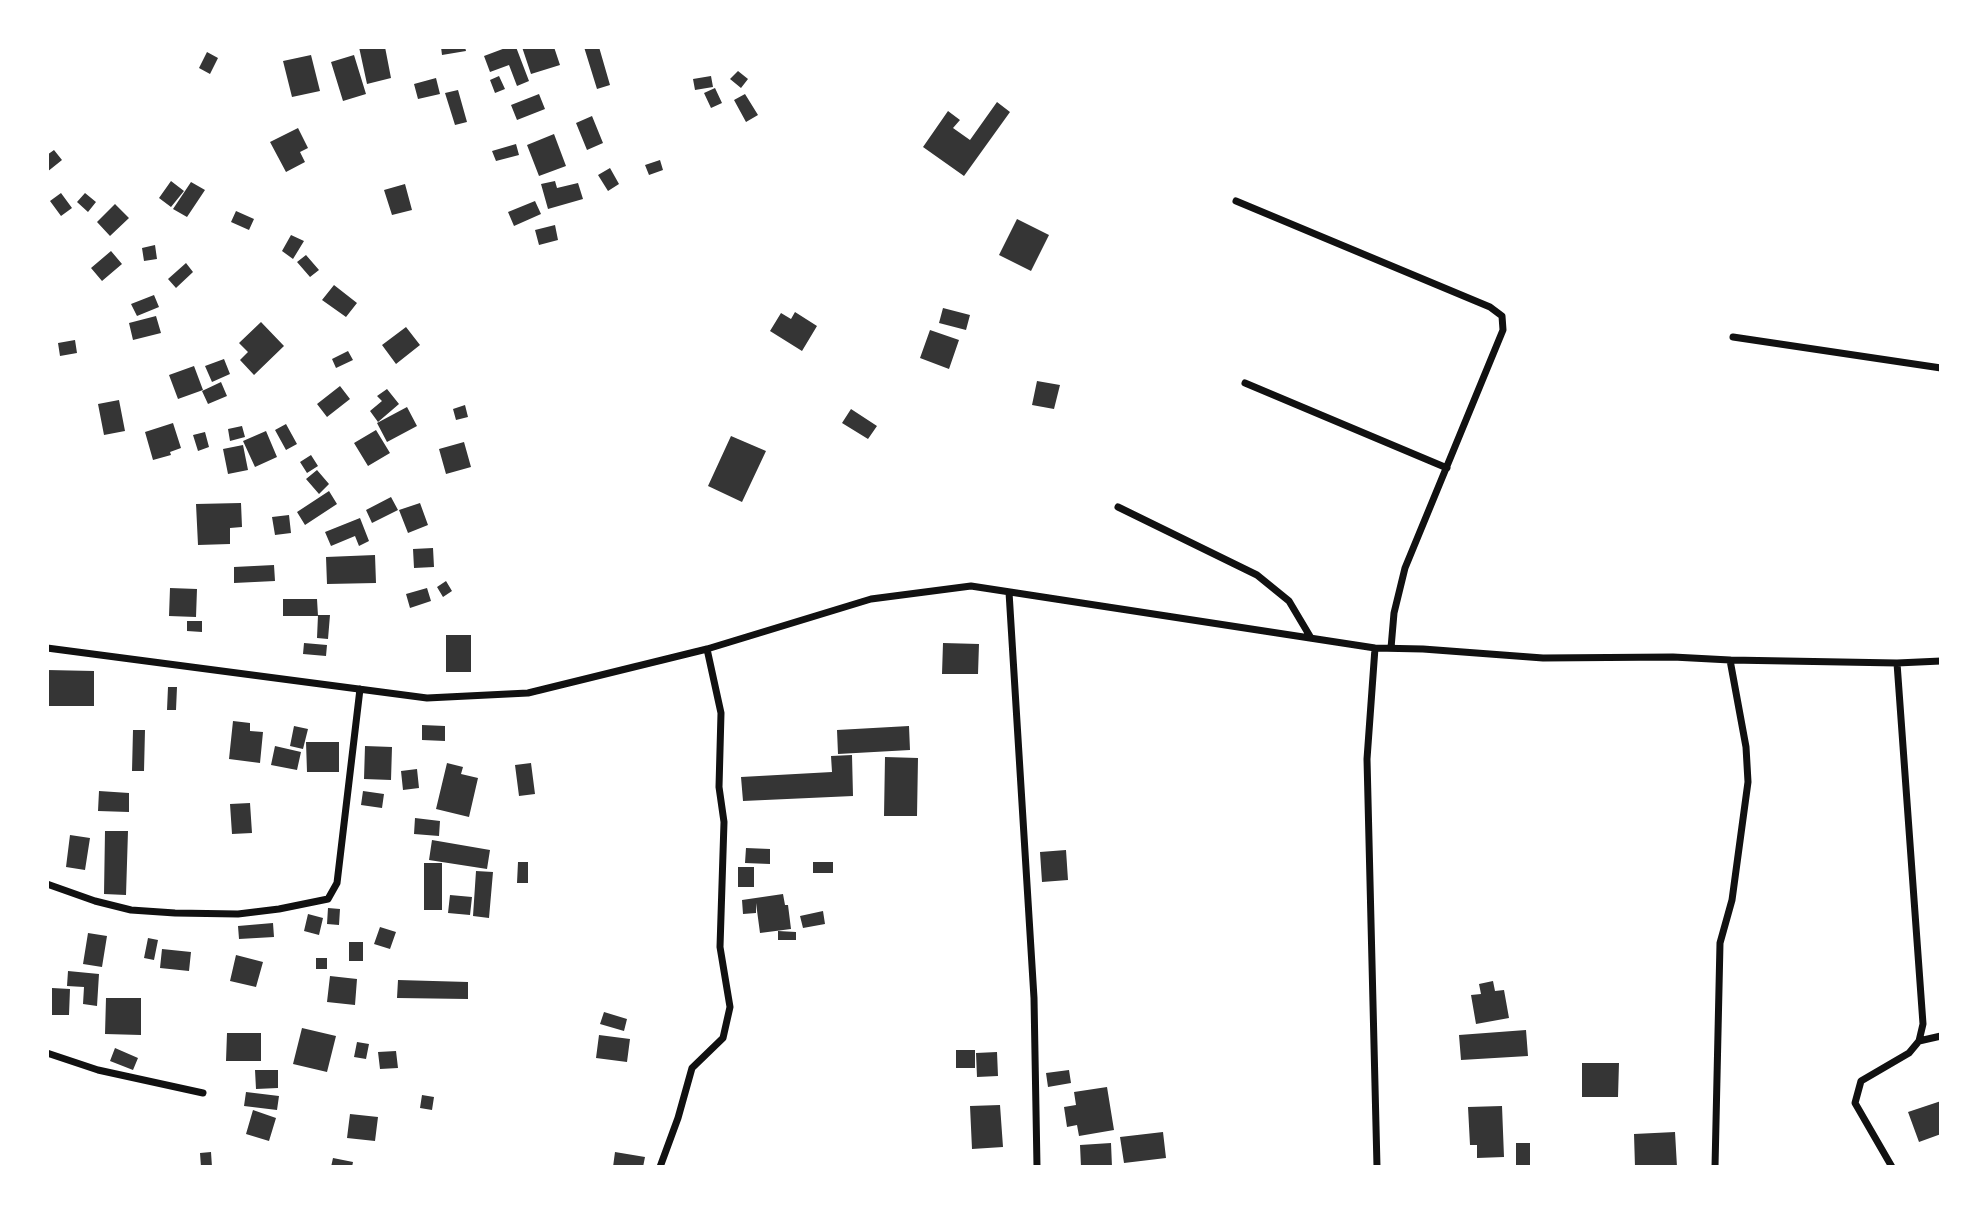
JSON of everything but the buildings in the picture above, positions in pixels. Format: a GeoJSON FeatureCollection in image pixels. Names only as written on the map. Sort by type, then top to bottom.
{"type":"FeatureCollection","features":[{"type":"Feature","properties":{"kind":"street"},"geometry":{"type":"LineString","coordinates":[[1236,201],[1490,307],[1502,316],[1503,330],[1405,568],[1394,613],[1391,648]]}},
{"type":"Feature","properties":{"kind":"street"},"geometry":{"type":"LineString","coordinates":[[1733,337],[1941,368]]}},
{"type":"Feature","properties":{"kind":"street"},"geometry":{"type":"LineString","coordinates":[[1245,383],[1447,468]]}},
{"type":"Feature","properties":{"kind":"street"},"geometry":{"type":"LineString","coordinates":[[1118,507],[1256,575],[1289,600],[1311,638]]}},
{"type":"Feature","properties":{"kind":"street"},"geometry":{"type":"LineString","coordinates":[[47,648],[427,698],[528,693],[707,649],[871,599],[971,586],[1375,648],[1543,658],[1673,657],[1896,663],[1941,661]]}},
{"type":"Feature","properties":{"kind":"street"},"geometry":{"type":"LineString","coordinates":[[1009,592],[1034,998],[1037,1167]]}},
{"type":"Feature","properties":{"kind":"street"},"geometry":{"type":"LineString","coordinates":[[1375,648],[1367,759],[1377,1167]]}},
{"type":"Feature","properties":{"kind":"street"},"geometry":{"type":"LineString","coordinates":[[660,1167],[692,1068],[723,1038],[730,1007],[720,947],[724,822],[719,787],[721,713],[707,649]]}},
{"type":"Feature","properties":{"kind":"street"},"geometry":{"type":"LineString","coordinates":[[1715,1167],[1720,943],[1732,900],[1748,782],[1746,747],[1730,660]]}},
{"type":"Feature","properties":{"kind":"street"},"geometry":{"type":"LineString","coordinates":[[1892,1167],[1855,1103],[1861,1081],[1909,1053],[1919,1041],[1923,1024],[1896,663]]}},
{"type":"Feature","properties":{"kind":"street"},"geometry":{"type":"LineString","coordinates":[[47,884],[131,910],[174,913],[239,914],[328,899],[337,883],[360,689]]}},
{"type":"Feature","properties":{"kind":"street"},"geometry":{"type":"LineString","coordinates":[[1919,1041],[1941,1036]]}},
{"type":"Feature","properties":{"kind":"street"},"geometry":{"type":"LineString","coordinates":[[47,1054],[99,1070],[203,1093]]}}]}
